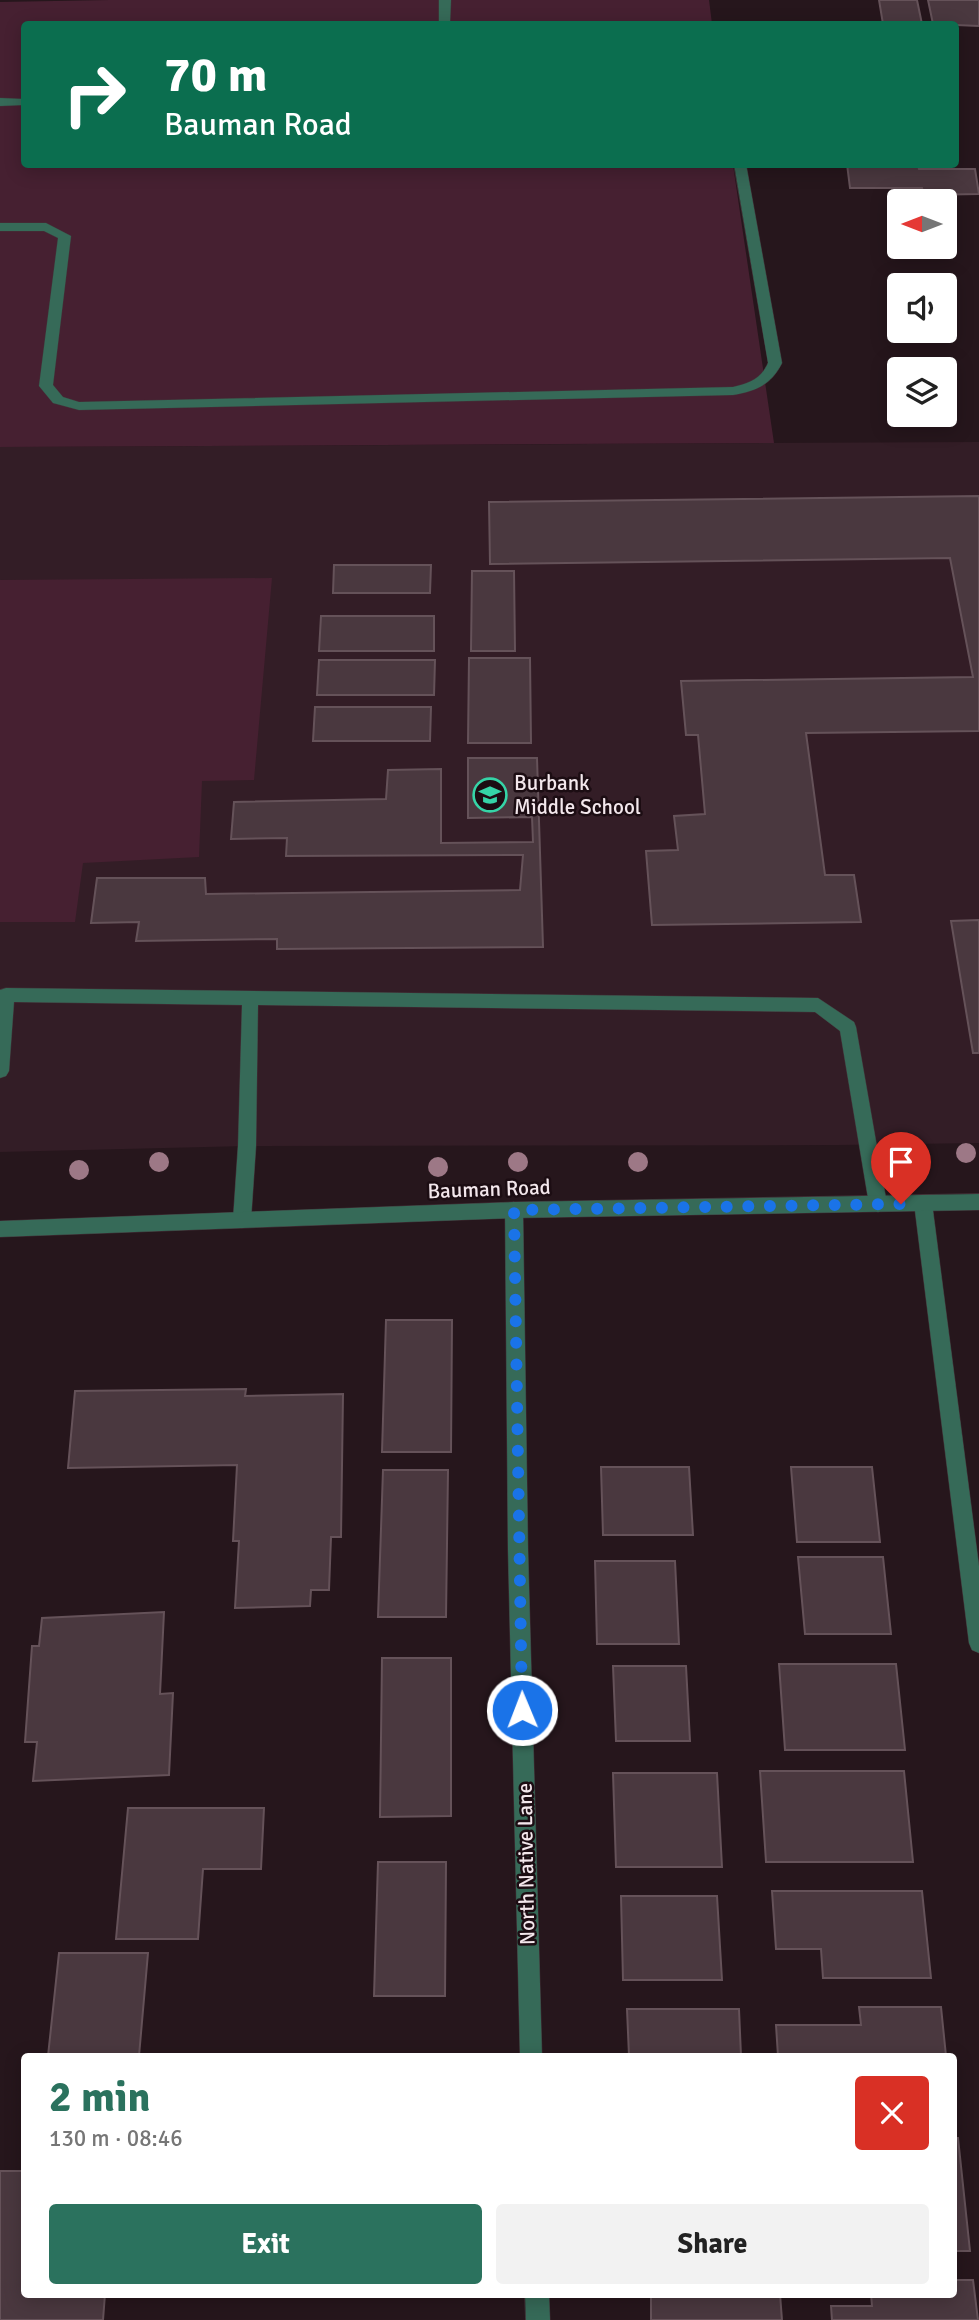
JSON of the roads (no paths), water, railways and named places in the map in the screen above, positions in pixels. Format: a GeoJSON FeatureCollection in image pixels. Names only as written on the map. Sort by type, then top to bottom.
{"type":"FeatureCollection","features":[{"type":"Feature","properties":{"kind":"street"},"geometry":{"type":"LineString","coordinates":[[445,0],[445,21]]}},
{"type":"Feature","properties":{"kind":"street"},"geometry":{"type":"LineString","coordinates":[[0,102],[21,102]]}},
{"type":"Feature","properties":{"kind":"street"},"geometry":{"type":"LineString","coordinates":[[0,227],[46,227],[65,236],[46,386],[58,400],[79,406],[733,391],[759,386],[770,376],[775,363],[741,168]]}},
{"type":"Feature","properties":{"kind":"street"},"geometry":{"type":"LineString","coordinates":[[0,1071],[6,995],[818,1005],[848,1027],[878,1204]]}},
{"type":"Feature","properties":{"kind":"street"},"geometry":{"type":"LineString","coordinates":[[242,1220],[247,1146],[250,1000]]}},
{"type":"Feature","properties":{"kind":"street","name":"Bauman Road"},"geometry":{"type":"LineString","coordinates":[[0,1228],[514,1210],[979,1202]]}},
{"type":"Feature","properties":{"kind":"street"},"geometry":{"type":"LineString","coordinates":[[923,1203],[979,1643]]}},
{"type":"Feature","properties":{"kind":"street","name":"North Native Lane"},"geometry":{"type":"LineString","coordinates":[[514,1210],[518,1550],[531,2053]]}},
{"type":"Feature","properties":{"kind":"street"},"geometry":{"type":"LineString","coordinates":[[537,2298],[538,2320]]}},
{"type":"Feature","properties":{"kind":"place","name":"Burbank Middle School"},"geometry":{"type":"Point","coordinates":[490,795]}}]}
